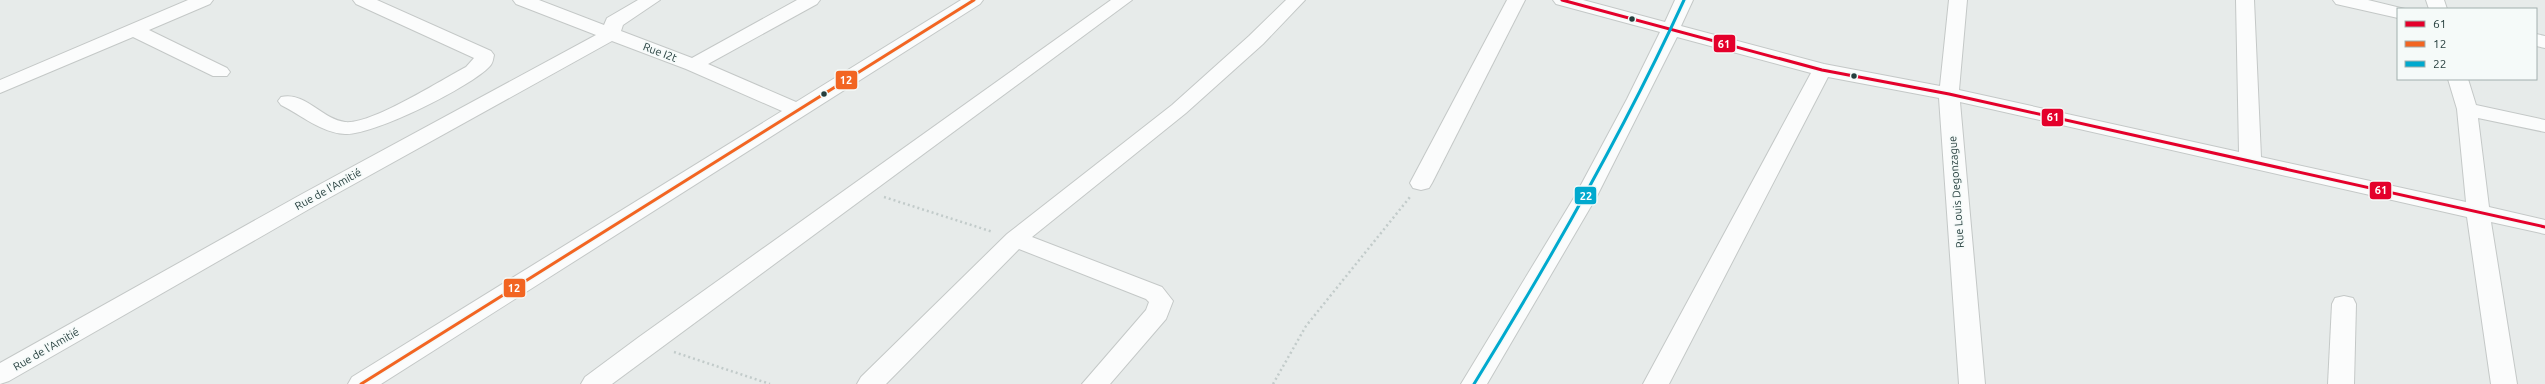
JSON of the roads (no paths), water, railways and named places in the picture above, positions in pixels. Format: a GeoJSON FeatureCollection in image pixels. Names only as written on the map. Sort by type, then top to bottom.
{"type":"FeatureCollection","features":[{"type":"Feature","properties":{"kind":"street"},"geometry":{"type":"LineString","coordinates":[[0,87],[204,0]]}},
{"type":"Feature","properties":{"kind":"street"},"geometry":{"type":"LineString","coordinates":[[288,100],[342,128],[355,129],[376,122],[466,74],[483,62],[484,55],[362,0]]}},
{"type":"Feature","properties":{"kind":"street","name":"Rue I2t"},"geometry":{"type":"LineString","coordinates":[[522,0],[693,65],[796,110]]}},
{"type":"Feature","properties":{"kind":"street"},"geometry":{"type":"LineString","coordinates":[[612,34],[614,22],[651,0]]}},
{"type":"Feature","properties":{"kind":"street"},"geometry":{"type":"LineString","coordinates":[[693,65],[811,0]]}},
{"type":"Feature","properties":{"kind":"street"},"geometry":{"type":"LineString","coordinates":[[361,384],[796,110],[974,0]]}},
{"type":"Feature","properties":{"kind":"street"},"geometry":{"type":"LineString","coordinates":[[594,384],[648,343],[1123,0]]}},
{"type":"Feature","properties":{"kind":"street"},"geometry":{"type":"LineString","coordinates":[[870,384],[1015,239],[1179,109],[1256,40],[1296,0]]}},
{"type":"Feature","properties":{"kind":"street"},"geometry":{"type":"LineString","coordinates":[[1421,183],[1516,0]]}},
{"type":"Feature","properties":{"kind":"street"},"geometry":{"type":"LineString","coordinates":[[1562,0],[1822,70],[1949,94],[2545,227]]}},
{"type":"Feature","properties":{"kind":"street"},"geometry":{"type":"LineString","coordinates":[[1474,384],[1587,196],[1636,104],[1684,0]]}},
{"type":"Feature","properties":{"kind":"street","name":"Rue Louis Degonzague"},"geometry":{"type":"LineString","coordinates":[[1958,0],[1949,94],[1972,384]]}},
{"type":"Feature","properties":{"kind":"street"},"geometry":{"type":"LineString","coordinates":[[2245,0],[2250,161]]}},
{"type":"Feature","properties":{"kind":"street"},"geometry":{"type":"LineString","coordinates":[[2342,0],[2397,12]]}},
{"type":"Feature","properties":{"kind":"street"},"geometry":{"type":"LineString","coordinates":[[132,30],[220,72]]}},
{"type":"Feature","properties":{"kind":"street","name":"Rue de l'Amitié"},"geometry":{"type":"LineString","coordinates":[[0,375],[310,199],[612,34]]}},
{"type":"Feature","properties":{"kind":"street"},"geometry":{"type":"LineString","coordinates":[[1656,384],[1822,70]]}},
{"type":"Feature","properties":{"kind":"street"},"geometry":{"type":"LineString","coordinates":[[2458,80],[2467,109],[2478,212],[2504,384]]}},
{"type":"Feature","properties":{"kind":"street"},"geometry":{"type":"LineString","coordinates":[[2467,109],[2545,126]]}},
{"type":"Feature","properties":{"kind":"street"},"geometry":{"type":"LineString","coordinates":[[1015,239],[1154,293],[1161,301],[1157,313],[1095,384]]}},
{"type":"Feature","properties":{"kind":"street"},"geometry":{"type":"LineString","coordinates":[[2341,384],[2344,304]]}}]}
